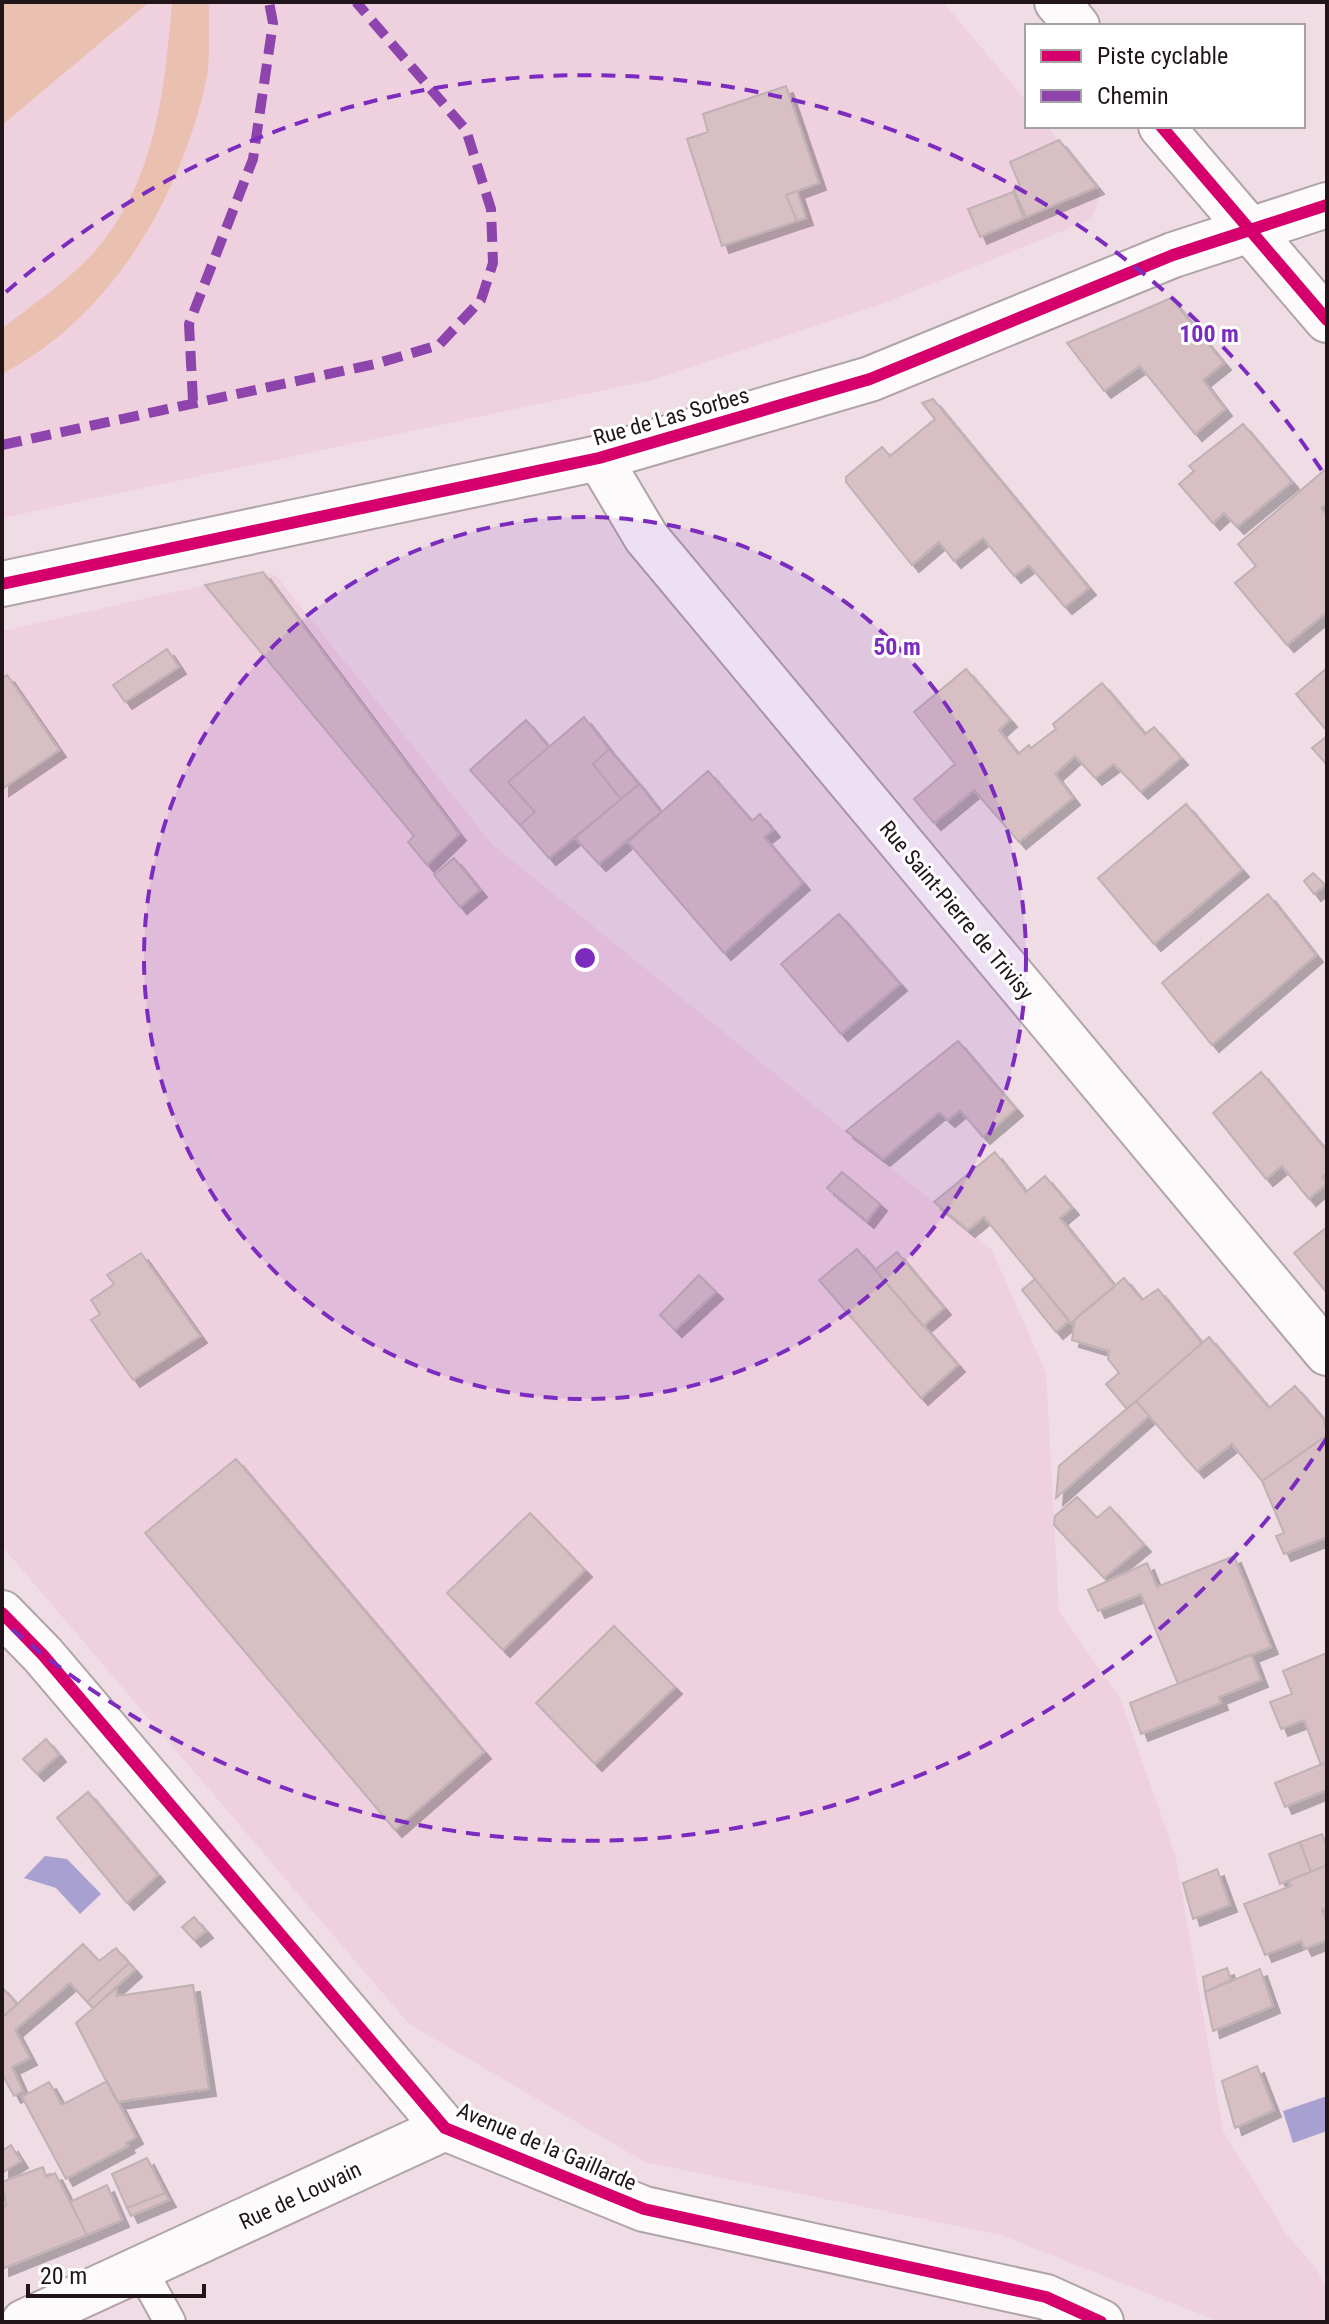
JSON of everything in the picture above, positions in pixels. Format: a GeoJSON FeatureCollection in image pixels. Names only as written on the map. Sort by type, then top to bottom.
{"type":"FeatureCollection","features":[{"type":"Feature","properties":{"kind":"street"},"geometry":{"type":"LineString","coordinates":[[1057,2],[1075,24]]}},
{"type":"Feature","properties":{"kind":"street"},"geometry":{"type":"LineString","coordinates":[[1163,128],[1327,320]]}},
{"type":"Feature","properties":{"kind":"street","name":"Rue de Las Sorbes"},"geometry":{"type":"LineString","coordinates":[[2,584],[599,458],[870,379],[1173,255],[1327,205]]}},
{"type":"Feature","properties":{"kind":"street","name":"Rue Saint-Pierre de Trivisy"},"geometry":{"type":"LineString","coordinates":[[599,458],[646,537],[1327,1353]]}},
{"type":"Feature","properties":{"kind":"street","name":"Avenue de la Gaillarde"},"geometry":{"type":"LineString","coordinates":[[2,1613],[43,1655],[445,2128],[644,2209],[1046,2297],[1101,2322]]}},
{"type":"Feature","properties":{"kind":"street","name":"Rue de Louvain"},"geometry":{"type":"LineString","coordinates":[[24,2322],[445,2128]]}},
{"type":"Feature","properties":{"kind":"lane"},"geometry":{"type":"LineString","coordinates":[[141,2269],[170,2322]]}},
{"type":"Feature","properties":{"kind":"shaded area"},"geometry":{"type":"Polygon","coordinates":[[[2,2],[943,2],[1025,100],[1025,128],[1049,128],[1100,193],[1092,219],[879,305],[652,380],[2,518],[2,2]]]}},
{"type":"Feature","properties":{"kind":"shaded area"},"geometry":{"type":"Polygon","coordinates":[[[2,2],[149,2],[2,125],[2,2]]]}},
{"type":"Feature","properties":{"kind":"shaded area"},"geometry":{"type":"Polygon","coordinates":[[[172,2],[208,2],[208,72],[194,125],[159,211],[108,287],[76,321],[41,350],[2,374],[2,329],[94,253],[122,213],[136,186],[155,127],[166,65],[172,2]]]}},
{"type":"Feature","properties":{"kind":"shaded area"},"geometry":{"type":"Polygon","coordinates":[[[263,572],[276,576],[492,844],[992,1250],[1046,1373],[1059,1612],[1120,1698],[1176,1858],[1223,2131],[1287,2235],[1316,2268],[1327,2290],[1327,2322],[1220,2322],[1001,2235],[645,2162],[409,2024],[2,1546],[2,631],[263,572]]]}},
{"type":"Feature","properties":{"kind":"shaded area"},"geometry":{"type":"Polygon","coordinates":[[[45,1856],[67,1859],[101,1894],[80,1914],[56,1888],[24,1878],[45,1856]]]}},
{"type":"Feature","properties":{"kind":"shaded area"},"geometry":{"type":"Polygon","coordinates":[[[1327,2096],[1327,2131],[1293,2143],[1283,2111],[1327,2096]]]}},
{"type":"Feature","properties":{"kind":"building"},"geometry":{"type":"Polygon","coordinates":[[[786,86],[819,183],[786,195],[797,221],[722,246],[687,139],[708,132],[703,114],[786,86]]]}},
{"type":"Feature","properties":{"kind":"building"},"geometry":{"type":"Polygon","coordinates":[[[1059,140],[1097,187],[1026,217],[1014,190],[1020,188],[1010,162],[1059,140]]]}},
{"type":"Feature","properties":{"kind":"building"},"geometry":{"type":"Polygon","coordinates":[[[797,191],[806,218],[797,221],[786,195],[797,191]]]}},
{"type":"Feature","properties":{"kind":"building"},"geometry":{"type":"Polygon","coordinates":[[[1013,192],[1024,218],[980,237],[968,209],[1013,192]]]}},
{"type":"Feature","properties":{"kind":"building"},"geometry":{"type":"Polygon","coordinates":[[[1171,298],[1224,363],[1203,380],[1225,409],[1195,434],[1140,366],[1104,391],[1067,343],[1171,298]]]}},
{"type":"Feature","properties":{"kind":"building"},"geometry":{"type":"Polygon","coordinates":[[[933,399],[1089,588],[1065,607],[1029,565],[1014,576],[983,538],[954,561],[939,542],[912,565],[846,482],[846,477],[882,447],[890,456],[935,419],[922,403],[933,399]]]}},
{"type":"Feature","properties":{"kind":"building"},"geometry":{"type":"Polygon","coordinates":[[[1243,424],[1292,482],[1237,527],[1224,513],[1213,523],[1179,484],[1194,471],[1189,466],[1243,424]]]}},
{"type":"Feature","properties":{"kind":"building"},"geometry":{"type":"Polygon","coordinates":[[[1327,468],[1327,504],[1321,508],[1327,515],[1327,612],[1287,645],[1235,583],[1256,566],[1238,544],[1327,468]]]}},
{"type":"Feature","properties":{"kind":"building"},"geometry":{"type":"Polygon","coordinates":[[[263,572],[459,834],[427,865],[408,842],[414,836],[205,585],[263,572]]]}},
{"type":"Feature","properties":{"kind":"building"},"geometry":{"type":"Polygon","coordinates":[[[167,649],[179,667],[125,702],[113,685],[167,649]]]}},
{"type":"Feature","properties":{"kind":"building"},"geometry":{"type":"Polygon","coordinates":[[[1327,668],[1327,731],[1296,694],[1327,668]]]}},
{"type":"Feature","properties":{"kind":"building"},"geometry":{"type":"Polygon","coordinates":[[[966,669],[1010,720],[999,730],[1018,754],[1056,729],[1053,724],[1102,683],[1145,734],[1154,727],[1181,758],[1141,792],[1114,764],[1095,778],[1075,756],[1055,774],[1073,798],[1019,842],[974,790],[934,823],[914,799],[955,764],[914,712],[966,669]]]}},
{"type":"Feature","properties":{"kind":"building"},"geometry":{"type":"Polygon","coordinates":[[[7,675],[59,750],[2,789],[2,678],[7,675]]]}},
{"type":"Feature","properties":{"kind":"building"},"geometry":{"type":"Polygon","coordinates":[[[584,717],[609,749],[593,764],[621,799],[549,858],[520,825],[535,812],[508,782],[584,717]]]}},
{"type":"Feature","properties":{"kind":"building"},"geometry":{"type":"Polygon","coordinates":[[[526,720],[549,747],[508,782],[535,812],[520,825],[470,770],[526,720]]]}},
{"type":"Feature","properties":{"kind":"building"},"geometry":{"type":"Polygon","coordinates":[[[1327,736],[1327,765],[1312,748],[1327,736]]]}},
{"type":"Feature","properties":{"kind":"building"},"geometry":{"type":"Polygon","coordinates":[[[609,749],[639,784],[621,799],[593,764],[609,749]]]}},
{"type":"Feature","properties":{"kind":"building"},"geometry":{"type":"Polygon","coordinates":[[[708,771],[752,821],[760,814],[773,830],[764,837],[803,883],[724,953],[628,842],[708,771]]]}},
{"type":"Feature","properties":{"kind":"building"},"geometry":{"type":"Polygon","coordinates":[[[639,784],[661,812],[599,864],[575,838],[639,784]]]}},
{"type":"Feature","properties":{"kind":"building"},"geometry":{"type":"Polygon","coordinates":[[[1186,804],[1242,870],[1154,944],[1098,878],[1186,804]]]}},
{"type":"Feature","properties":{"kind":"building"},"geometry":{"type":"Polygon","coordinates":[[[454,858],[480,890],[460,907],[434,875],[454,858]]]}},
{"type":"Feature","properties":{"kind":"building"},"geometry":{"type":"Polygon","coordinates":[[[1313,873],[1325,885],[1314,894],[1304,881],[1313,873]]]}},
{"type":"Feature","properties":{"kind":"building"},"geometry":{"type":"Polygon","coordinates":[[[1268,894],[1316,955],[1212,1045],[1162,983],[1268,894]]]}},
{"type":"Feature","properties":{"kind":"building"},"geometry":{"type":"Polygon","coordinates":[[[839,914],[900,984],[841,1034],[781,964],[839,914]]]}},
{"type":"Feature","properties":{"kind":"building"},"geometry":{"type":"Polygon","coordinates":[[[958,1041],[1016,1109],[983,1137],[960,1110],[948,1120],[939,1112],[883,1159],[846,1131],[958,1041]]]}},
{"type":"Feature","properties":{"kind":"building"},"geometry":{"type":"Polygon","coordinates":[[[1261,1072],[1327,1151],[1327,1172],[1322,1177],[1327,1183],[1309,1199],[1282,1166],[1266,1179],[1213,1113],[1261,1072]]]}},
{"type":"Feature","properties":{"kind":"building"},"geometry":{"type":"Polygon","coordinates":[[[995,1152],[1026,1192],[1045,1176],[1072,1208],[1060,1218],[1115,1286],[1071,1323],[984,1217],[968,1230],[934,1202],[995,1152]]]}},
{"type":"Feature","properties":{"kind":"building"},"geometry":{"type":"Polygon","coordinates":[[[842,1172],[880,1204],[867,1221],[827,1188],[842,1172]]]}},
{"type":"Feature","properties":{"kind":"building"},"geometry":{"type":"Polygon","coordinates":[[[1327,1227],[1327,1293],[1294,1253],[1327,1227]]]}},
{"type":"Feature","properties":{"kind":"building"},"geometry":{"type":"Polygon","coordinates":[[[857,1249],[958,1365],[921,1398],[819,1280],[857,1249]]]}},
{"type":"Feature","properties":{"kind":"building"},"geometry":{"type":"Polygon","coordinates":[[[897,1252],[944,1308],[923,1326],[875,1270],[897,1252]]]}},
{"type":"Feature","properties":{"kind":"building"},"geometry":{"type":"Polygon","coordinates":[[[141,1253],[200,1336],[133,1380],[91,1320],[100,1314],[91,1300],[114,1284],[107,1275],[141,1253]]]}},
{"type":"Feature","properties":{"kind":"building"},"geometry":{"type":"Polygon","coordinates":[[[699,1275],[716,1292],[675,1330],[660,1315],[699,1275]]]}},
{"type":"Feature","properties":{"kind":"building"},"geometry":{"type":"Polygon","coordinates":[[[1124,1278],[1142,1300],[1158,1289],[1202,1343],[1127,1409],[1106,1384],[1119,1373],[1108,1359],[1109,1351],[1072,1340],[1075,1319],[1124,1278]]]}},
{"type":"Feature","properties":{"kind":"building"},"geometry":{"type":"Polygon","coordinates":[[[1035,1279],[1069,1321],[1056,1332],[1022,1290],[1035,1279]]]}},
{"type":"Feature","properties":{"kind":"building"},"geometry":{"type":"Polygon","coordinates":[[[1209,1337],[1269,1408],[1295,1386],[1324,1419],[1327,1435],[1262,1481],[1232,1444],[1197,1471],[1136,1401],[1209,1337]]]}},
{"type":"Feature","properties":{"kind":"building"},"geometry":{"type":"Polygon","coordinates":[[[1136,1401],[1149,1416],[1056,1498],[1059,1466],[1136,1401]]]}},
{"type":"Feature","properties":{"kind":"building"},"geometry":{"type":"Polygon","coordinates":[[[1327,1435],[1327,1537],[1284,1554],[1276,1536],[1284,1533],[1262,1481],[1327,1435]]]}},
{"type":"Feature","properties":{"kind":"building"},"geometry":{"type":"Polygon","coordinates":[[[236,1459],[484,1752],[395,1830],[145,1533],[236,1459]]]}},
{"type":"Feature","properties":{"kind":"building"},"geometry":{"type":"Polygon","coordinates":[[[1077,1497],[1097,1518],[1110,1507],[1144,1545],[1104,1578],[1054,1525],[1055,1516],[1077,1497]]]}},
{"type":"Feature","properties":{"kind":"building"},"geometry":{"type":"Polygon","coordinates":[[[530,1513],[585,1570],[503,1650],[447,1593],[530,1513]]]}},
{"type":"Feature","properties":{"kind":"building"},"geometry":{"type":"Polygon","coordinates":[[[1234,1556],[1271,1647],[1178,1684],[1141,1594],[1098,1611],[1088,1590],[1147,1563],[1157,1587],[1234,1556]]]}},
{"type":"Feature","properties":{"kind":"building"},"geometry":{"type":"Polygon","coordinates":[[[614,1626],[675,1687],[595,1764],[536,1703],[614,1626]]]}},
{"type":"Feature","properties":{"kind":"building"},"geometry":{"type":"Polygon","coordinates":[[[1327,1653],[1327,1762],[1321,1765],[1304,1720],[1281,1729],[1270,1702],[1292,1694],[1283,1671],[1327,1653]]]}},
{"type":"Feature","properties":{"kind":"building"},"geometry":{"type":"Polygon","coordinates":[[[1251,1654],[1261,1680],[1219,1697],[1221,1703],[1141,1734],[1130,1703],[1251,1654]]]}},
{"type":"Feature","properties":{"kind":"building"},"geometry":{"type":"Polygon","coordinates":[[[46,1739],[59,1755],[37,1774],[23,1759],[46,1739]]]}},
{"type":"Feature","properties":{"kind":"building"},"geometry":{"type":"Polygon","coordinates":[[[1327,1762],[1327,1790],[1285,1807],[1275,1783],[1327,1762]]]}},
{"type":"Feature","properties":{"kind":"building"},"geometry":{"type":"Polygon","coordinates":[[[88,1792],[158,1875],[127,1903],[57,1818],[88,1792]]]}},
{"type":"Feature","properties":{"kind":"building"},"geometry":{"type":"Polygon","coordinates":[[[1322,1834],[1327,1848],[1327,1865],[1311,1872],[1300,1842],[1322,1834]]]}},
{"type":"Feature","properties":{"kind":"building"},"geometry":{"type":"Polygon","coordinates":[[[1300,1842],[1311,1872],[1280,1884],[1269,1854],[1300,1842]]]}},
{"type":"Feature","properties":{"kind":"building"},"geometry":{"type":"Polygon","coordinates":[[[1327,1865],[1327,1908],[1322,1910],[1327,1922],[1327,1940],[1305,1949],[1301,1941],[1265,1955],[1244,1904],[1291,1886],[1288,1881],[1327,1865]]]}},
{"type":"Feature","properties":{"kind":"building"},"geometry":{"type":"Polygon","coordinates":[[[1217,1869],[1230,1905],[1193,1919],[1183,1883],[1217,1869]]]}},
{"type":"Feature","properties":{"kind":"building"},"geometry":{"type":"Polygon","coordinates":[[[194,1917],[206,1931],[194,1940],[182,1927],[194,1917]]]}},
{"type":"Feature","properties":{"kind":"building"},"geometry":{"type":"Polygon","coordinates":[[[83,1944],[99,1961],[116,1948],[129,1963],[87,2002],[70,1983],[15,2030],[30,2058],[12,2067],[23,2091],[14,2096],[2,2074],[2,2018],[83,1944]]]}},
{"type":"Feature","properties":{"kind":"building"},"geometry":{"type":"Polygon","coordinates":[[[129,1963],[135,1970],[93,2008],[87,2002],[129,1963]]]}},
{"type":"Feature","properties":{"kind":"building"},"geometry":{"type":"Polygon","coordinates":[[[1227,1968],[1231,1980],[1205,1992],[1203,1977],[1227,1968]]]}},
{"type":"Feature","properties":{"kind":"building"},"geometry":{"type":"Polygon","coordinates":[[[1260,1969],[1273,2006],[1213,2031],[1205,1992],[1260,1969]]]}},
{"type":"Feature","properties":{"kind":"building"},"geometry":{"type":"Polygon","coordinates":[[[193,1985],[209,2089],[117,2102],[76,2023],[116,1988],[117,1996],[193,1985]]]}},
{"type":"Feature","properties":{"kind":"building"},"geometry":{"type":"Polygon","coordinates":[[[2,1987],[17,2004],[2,2018],[2,1987]]]}},
{"type":"Feature","properties":{"kind":"building"},"geometry":{"type":"Polygon","coordinates":[[[1257,2066],[1274,2110],[1235,2128],[1222,2081],[1257,2066]]]}},
{"type":"Feature","properties":{"kind":"building"},"geometry":{"type":"Polygon","coordinates":[[[107,2081],[136,2137],[126,2143],[128,2146],[66,2179],[22,2097],[49,2082],[62,2105],[107,2081]]]}},
{"type":"Feature","properties":{"kind":"building"},"geometry":{"type":"Polygon","coordinates":[[[11,2145],[21,2161],[2,2173],[2,2151],[11,2145]]]}},
{"type":"Feature","properties":{"kind":"building"},"geometry":{"type":"Polygon","coordinates":[[[147,2158],[165,2193],[127,2208],[112,2174],[147,2158]]]}},
{"type":"Feature","properties":{"kind":"building"},"geometry":{"type":"Polygon","coordinates":[[[43,2167],[46,2177],[55,2173],[87,2235],[2,2269],[2,2207],[6,2205],[2,2182],[43,2167]]]}},
{"type":"Feature","properties":{"kind":"building"},"geometry":{"type":"Polygon","coordinates":[[[107,2185],[122,2220],[87,2235],[70,2202],[107,2185]]]}},
{"type":"Feature","properties":{"kind":"building"},"geometry":{"type":"Polygon","coordinates":[[[165,2193],[169,2200],[131,2216],[127,2208],[165,2193]]]}},
{"type":"Feature","properties":{"kind":"marked path"},"geometry":{"type":"LineString","coordinates":[[193,401],[189,324],[253,159],[273,23],[269,2]]}},
{"type":"Feature","properties":{"kind":"marked path"},"geometry":{"type":"LineString","coordinates":[[2,445],[375,364],[439,345],[481,300],[493,263],[491,209],[466,130],[356,2]]}},
{"type":"Feature","properties":{"kind":"cycle path"},"geometry":{"type":"LineString","coordinates":[[1163,128],[1327,320]]}},
{"type":"Feature","properties":{"kind":"cycle path"},"geometry":{"type":"LineString","coordinates":[[2,584],[599,458],[870,379],[1173,255],[1327,205]]}},
{"type":"Feature","properties":{"kind":"cycle path"},"geometry":{"type":"LineString","coordinates":[[2,1613],[43,1655],[445,2128],[644,2209],[1046,2297],[1101,2322]]}}]}
